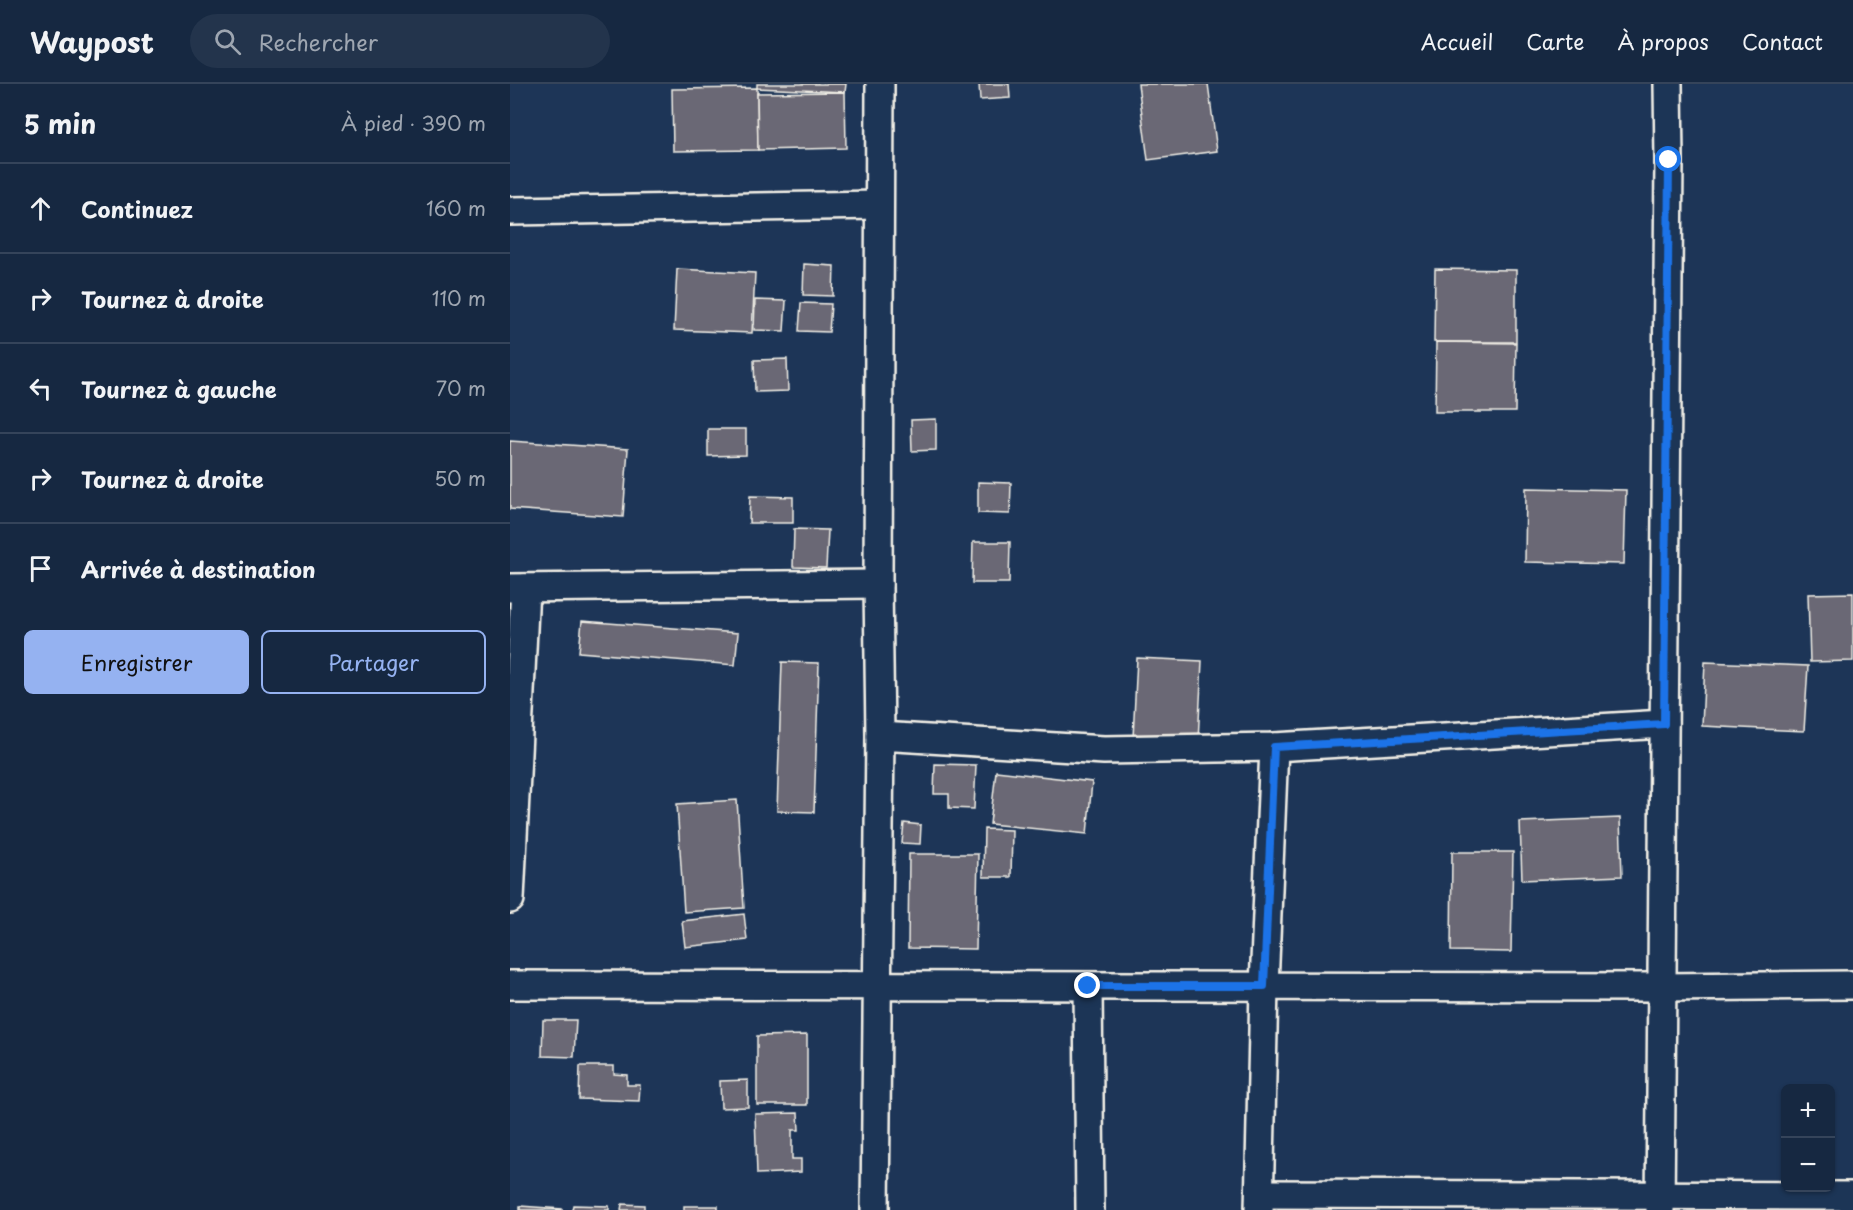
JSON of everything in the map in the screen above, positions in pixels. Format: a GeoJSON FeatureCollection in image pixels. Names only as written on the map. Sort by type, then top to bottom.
{"type":"FeatureCollection","features":[{"type":"Feature","properties":{"kind":"street"},"geometry":{"type":"LineString","coordinates":[[875,1210],[880,736],[878,584],[880,84]]}},
{"type":"Feature","properties":{"kind":"street"},"geometry":{"type":"LineString","coordinates":[[1660,1203],[1668,84]]}},
{"type":"Feature","properties":{"kind":"street"},"geometry":{"type":"LineString","coordinates":[[510,211],[879,205]]}},
{"type":"Feature","properties":{"kind":"street"},"geometry":{"type":"LineString","coordinates":[[510,898],[518,588],[878,584]]}},
{"type":"Feature","properties":{"kind":"street"},"geometry":{"type":"LineString","coordinates":[[880,736],[1104,750],[1274,747],[1664,724]]}},
{"type":"Feature","properties":{"kind":"street"},"geometry":{"type":"LineString","coordinates":[[1274,747],[1264,986],[1259,1202],[1660,1203],[1853,1196]]}},
{"type":"Feature","properties":{"kind":"street"},"geometry":{"type":"LineString","coordinates":[[510,985],[1662,987],[1853,985]]}},
{"type":"Feature","properties":{"kind":"street"},"geometry":{"type":"LineString","coordinates":[[1088,986],[1090,1210]]}},
{"type":"Feature","properties":{"kind":"building"},"geometry":{"type":"Polygon","coordinates":[[[757,84],[846,84],[845,92],[757,88],[757,84]]]}},
{"type":"Feature","properties":{"kind":"building"},"geometry":{"type":"Polygon","coordinates":[[[979,84],[1009,84],[1010,98],[980,100],[979,84]]]}},
{"type":"Feature","properties":{"kind":"building"},"geometry":{"type":"Polygon","coordinates":[[[1138,84],[1208,84],[1217,151],[1148,160],[1138,84]]]}},
{"type":"Feature","properties":{"kind":"building"},"geometry":{"type":"Polygon","coordinates":[[[757,88],[758,150],[673,151],[672,89],[757,88]]]}},
{"type":"Feature","properties":{"kind":"building"},"geometry":{"type":"Polygon","coordinates":[[[845,92],[846,148],[758,150],[757,93],[845,92]]]}},
{"type":"Feature","properties":{"kind":"building"},"geometry":{"type":"Polygon","coordinates":[[[804,264],[834,266],[833,296],[803,295],[804,264]]]}},
{"type":"Feature","properties":{"kind":"building"},"geometry":{"type":"Polygon","coordinates":[[[677,269],[755,273],[752,333],[674,330],[677,269]]]}},
{"type":"Feature","properties":{"kind":"building"},"geometry":{"type":"Polygon","coordinates":[[[1435,269],[1516,270],[1516,342],[1434,342],[1435,269]]]}},
{"type":"Feature","properties":{"kind":"building"},"geometry":{"type":"Polygon","coordinates":[[[755,300],[786,301],[784,331],[754,330],[755,300]]]}},
{"type":"Feature","properties":{"kind":"building"},"geometry":{"type":"Polygon","coordinates":[[[801,303],[831,304],[829,332],[799,331],[801,303]]]}},
{"type":"Feature","properties":{"kind":"building"},"geometry":{"type":"Polygon","coordinates":[[[1436,342],[1516,343],[1515,412],[1435,412],[1436,342]]]}},
{"type":"Feature","properties":{"kind":"building"},"geometry":{"type":"Polygon","coordinates":[[[787,359],[788,391],[755,392],[754,360],[787,359]]]}},
{"type":"Feature","properties":{"kind":"building"},"geometry":{"type":"Polygon","coordinates":[[[936,419],[936,450],[912,451],[911,420],[936,419]]]}},
{"type":"Feature","properties":{"kind":"building"},"geometry":{"type":"Polygon","coordinates":[[[708,429],[746,429],[746,455],[708,456],[708,429]]]}},
{"type":"Feature","properties":{"kind":"building"},"geometry":{"type":"Polygon","coordinates":[[[510,441],[628,449],[623,517],[510,509],[510,441]]]}},
{"type":"Feature","properties":{"kind":"building"},"geometry":{"type":"Polygon","coordinates":[[[978,482],[1011,483],[1010,514],[978,513],[978,482]]]}},
{"type":"Feature","properties":{"kind":"building"},"geometry":{"type":"Polygon","coordinates":[[[1526,488],[1626,490],[1624,564],[1525,562],[1526,488]]]}},
{"type":"Feature","properties":{"kind":"building"},"geometry":{"type":"Polygon","coordinates":[[[750,496],[793,497],[793,523],[749,523],[750,496]]]}},
{"type":"Feature","properties":{"kind":"building"},"geometry":{"type":"Polygon","coordinates":[[[794,529],[828,530],[826,568],[793,567],[794,529]]]}},
{"type":"Feature","properties":{"kind":"building"},"geometry":{"type":"Polygon","coordinates":[[[973,542],[1010,542],[1009,583],[972,583],[973,542]]]}},
{"type":"Feature","properties":{"kind":"building"},"geometry":{"type":"Polygon","coordinates":[[[1853,593],[1853,661],[1810,662],[1808,594],[1853,593]]]}},
{"type":"Feature","properties":{"kind":"building"},"geometry":{"type":"Polygon","coordinates":[[[582,621],[738,633],[735,665],[579,652],[582,621]]]}},
{"type":"Feature","properties":{"kind":"building"},"geometry":{"type":"Polygon","coordinates":[[[1137,658],[1202,661],[1198,741],[1133,738],[1137,658]]]}},
{"type":"Feature","properties":{"kind":"building"},"geometry":{"type":"Polygon","coordinates":[[[782,662],[819,663],[814,812],[777,811],[782,662]]]}},
{"type":"Feature","properties":{"kind":"building"},"geometry":{"type":"Polygon","coordinates":[[[1705,662],[1808,666],[1804,731],[1702,726],[1705,662]]]}},
{"type":"Feature","properties":{"kind":"building"},"geometry":{"type":"Polygon","coordinates":[[[935,764],[976,765],[974,809],[949,808],[949,794],[934,794],[935,764]]]}},
{"type":"Feature","properties":{"kind":"building"},"geometry":{"type":"Polygon","coordinates":[[[996,771],[1092,782],[1087,834],[990,824],[996,771]]]}},
{"type":"Feature","properties":{"kind":"building"},"geometry":{"type":"Polygon","coordinates":[[[737,800],[744,908],[684,912],[677,804],[737,800]]]}},
{"type":"Feature","properties":{"kind":"building"},"geometry":{"type":"Polygon","coordinates":[[[1620,818],[1622,876],[1522,880],[1520,822],[1620,818]]]}},
{"type":"Feature","properties":{"kind":"building"},"geometry":{"type":"Polygon","coordinates":[[[904,823],[921,825],[920,844],[902,843],[904,823]]]}},
{"type":"Feature","properties":{"kind":"building"},"geometry":{"type":"Polygon","coordinates":[[[984,829],[1012,830],[1011,877],[983,877],[984,829]]]}},
{"type":"Feature","properties":{"kind":"building"},"geometry":{"type":"Polygon","coordinates":[[[1452,852],[1513,852],[1511,952],[1451,951],[1452,852]]]}},
{"type":"Feature","properties":{"kind":"building"},"geometry":{"type":"Polygon","coordinates":[[[909,854],[978,854],[976,949],[908,948],[909,854]]]}},
{"type":"Feature","properties":{"kind":"building"},"geometry":{"type":"Polygon","coordinates":[[[744,914],[747,940],[685,947],[682,921],[744,914]]]}},
{"type":"Feature","properties":{"kind":"building"},"geometry":{"type":"Polygon","coordinates":[[[543,1020],[576,1020],[574,1057],[542,1056],[543,1020]]]}},
{"type":"Feature","properties":{"kind":"building"},"geometry":{"type":"Polygon","coordinates":[[[807,1035],[807,1105],[757,1105],[757,1036],[807,1035]]]}},
{"type":"Feature","properties":{"kind":"building"},"geometry":{"type":"Polygon","coordinates":[[[580,1066],[614,1066],[614,1074],[627,1075],[627,1085],[640,1085],[639,1101],[579,1099],[580,1066]]]}},
{"type":"Feature","properties":{"kind":"building"},"geometry":{"type":"Polygon","coordinates":[[[748,1080],[748,1107],[721,1108],[720,1081],[748,1080]]]}},
{"type":"Feature","properties":{"kind":"building"},"geometry":{"type":"Polygon","coordinates":[[[798,1113],[799,1130],[792,1130],[792,1159],[801,1159],[801,1172],[757,1174],[755,1114],[798,1113]]]}},
{"type":"Feature","properties":{"kind":"building"},"geometry":{"type":"Polygon","coordinates":[[[622,1204],[644,1205],[644,1210],[621,1210],[622,1204]]]}},
{"type":"Feature","properties":{"kind":"building"},"geometry":{"type":"Polygon","coordinates":[[[573,1205],[609,1206],[609,1210],[572,1210],[573,1205]]]}},
{"type":"Feature","properties":{"kind":"building"},"geometry":{"type":"Polygon","coordinates":[[[520,1206],[562,1209],[562,1210],[520,1210],[520,1206]]]}},
{"type":"Feature","properties":{"kind":"building"},"geometry":{"type":"Polygon","coordinates":[[[684,1206],[718,1206],[718,1210],[684,1210],[684,1206]]]}},
{"type":"Feature","properties":{"kind":"route"},"geometry":{"type":"LineString","coordinates":[[1088,986],[1264,986],[1274,747],[1664,724],[1669,160]]}}]}
